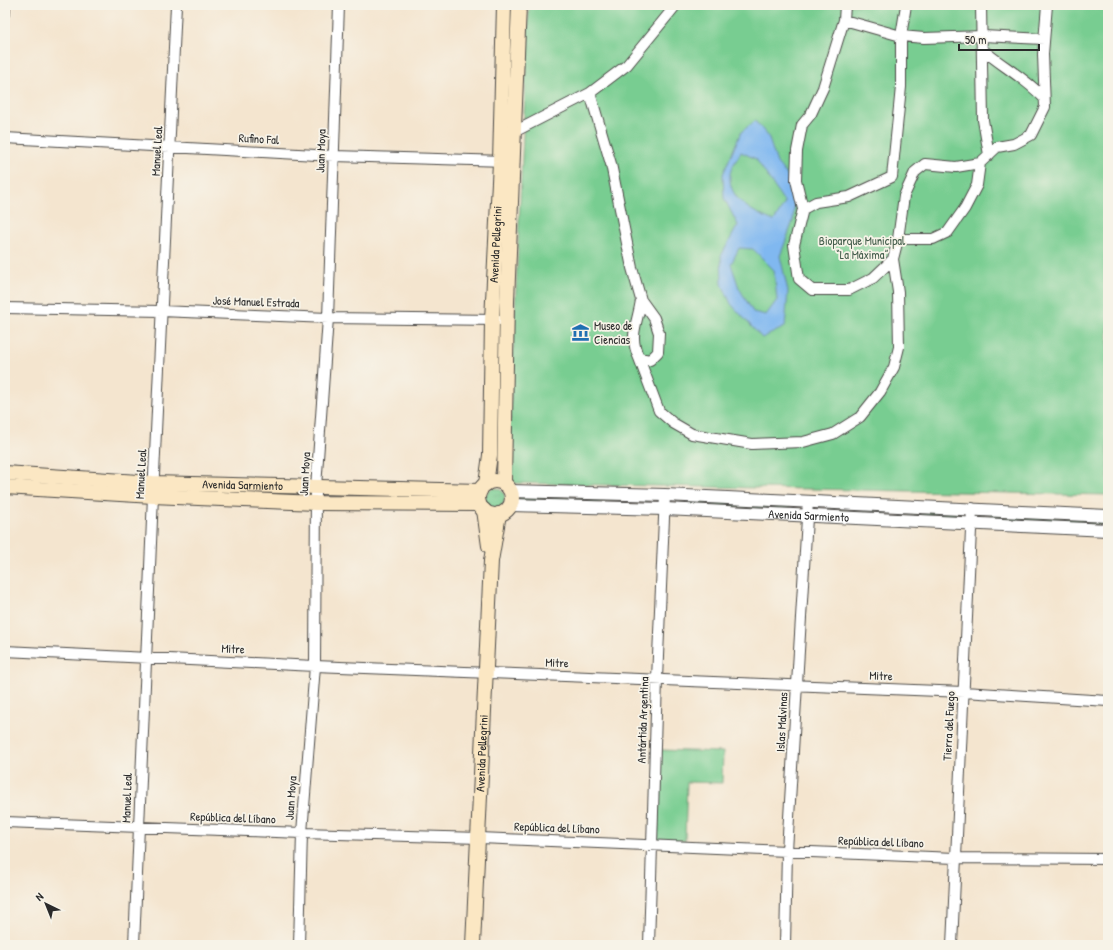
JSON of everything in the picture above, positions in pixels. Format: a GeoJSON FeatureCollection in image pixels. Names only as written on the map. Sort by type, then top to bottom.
{"type":"FeatureCollection","features":[{"type":"Feature","properties":{"kind":"main road","name":"Avenida Pellegrini"},"geometry":{"type":"LineString","coordinates":[[504,5],[507,487]]}},
{"type":"Feature","properties":{"kind":"main road","name":"Avenida Pellegrini"},"geometry":{"type":"LineString","coordinates":[[473,945],[480,838],[491,561],[482,497],[490,455],[492,320],[506,161],[514,132],[518,5]]}},
{"type":"Feature","properties":{"kind":"main road","name":"Avenida Sarmiento"},"geometry":{"type":"LineString","coordinates":[[5,473],[153,490],[316,503],[482,497]]}},
{"type":"Feature","properties":{"kind":"main road"},"geometry":{"type":"LineString","coordinates":[[493,481],[507,487],[511,497],[504,510],[488,513],[482,497],[493,481]]}},
{"type":"Feature","properties":{"kind":"main road","name":"Avenida Sarmiento"},"geometry":{"type":"LineString","coordinates":[[5,487],[153,490],[316,487],[482,497]]}},
{"type":"Feature","properties":{"kind":"main road","name":"Avenida Pellegrini"},"geometry":{"type":"LineString","coordinates":[[491,561],[504,510]]}},
{"type":"Feature","properties":{"kind":"street"},"geometry":{"type":"LineString","coordinates":[[5,5],[5,12]]}},
{"type":"Feature","properties":{"kind":"street","name":"Manuel Leal"},"geometry":{"type":"LineString","coordinates":[[134,945],[153,490],[176,5]]}},
{"type":"Feature","properties":{"kind":"street","name":"Juan Moya"},"geometry":{"type":"LineString","coordinates":[[299,945],[302,833],[315,666],[316,487],[328,318],[339,5]]}},
{"type":"Feature","properties":{"kind":"street"},"geometry":{"type":"LineString","coordinates":[[514,132],[590,92],[627,65],[676,5]]}},
{"type":"Feature","properties":{"kind":"street"},"geometry":{"type":"LineString","coordinates":[[845,5],[844,20],[818,102],[802,125],[797,151],[796,180],[803,209],[794,245],[799,279],[812,290],[849,290],[873,278],[893,259]]}},
{"type":"Feature","properties":{"kind":"street"},"geometry":{"type":"LineString","coordinates":[[803,209],[816,202],[849,197],[892,177],[901,88],[901,36],[906,5]]}},
{"type":"Feature","properties":{"kind":"street"},"geometry":{"type":"LineString","coordinates":[[981,5],[983,36],[983,120],[988,155]]}},
{"type":"Feature","properties":{"kind":"street"},"geometry":{"type":"LineString","coordinates":[[641,300],[639,316],[634,330],[633,345],[659,411],[673,423],[692,434],[752,444],[803,442],[833,434],[860,417],[880,392],[894,367],[899,347],[900,322],[893,259],[898,239],[904,196],[915,172],[926,164],[956,167],[980,163],[997,147],[1014,144],[1031,135],[1045,108],[1044,39],[1047,5]]}},
{"type":"Feature","properties":{"kind":"street"},"geometry":{"type":"LineString","coordinates":[[844,20],[901,36],[924,38],[983,36],[1044,39]]}},
{"type":"Feature","properties":{"kind":"street"},"geometry":{"type":"LineString","coordinates":[[982,49],[1028,82],[1044,98]]}},
{"type":"Feature","properties":{"kind":"street"},"geometry":{"type":"LineString","coordinates":[[590,92],[610,164],[632,268],[641,300],[654,318],[659,333],[658,352],[650,360],[639,358]]}},
{"type":"Feature","properties":{"kind":"street","name":"Rufino Fal"},"geometry":{"type":"LineString","coordinates":[[5,138],[334,156],[506,161]]}},
{"type":"Feature","properties":{"kind":"street"},"geometry":{"type":"LineString","coordinates":[[898,239],[932,239],[948,232],[965,208],[977,185],[980,163]]}},
{"type":"Feature","properties":{"kind":"street","name":"José Manuel Estrada"},"geometry":{"type":"LineString","coordinates":[[5,308],[161,311],[328,318],[506,321]]}},
{"type":"Feature","properties":{"kind":"street","name":"Avenida Sarmiento"},"geometry":{"type":"LineString","coordinates":[[507,487],[972,508],[1108,516]]}},
{"type":"Feature","properties":{"kind":"street","name":"Antártida Argentina"},"geometry":{"type":"LineString","coordinates":[[649,945],[657,679],[665,495]]}},
{"type":"Feature","properties":{"kind":"street","name":"Islas Malvinas"},"geometry":{"type":"LineString","coordinates":[[785,945],[787,851],[808,501]]}},
{"type":"Feature","properties":{"kind":"street","name":"Tierra del Fuego"},"geometry":{"type":"LineString","coordinates":[[952,945],[972,508]]}},
{"type":"Feature","properties":{"kind":"street","name":"Avenida Sarmiento"},"geometry":{"type":"LineString","coordinates":[[504,510],[665,509],[1108,530]]}},
{"type":"Feature","properties":{"kind":"street","name":"Mitre"},"geometry":{"type":"LineString","coordinates":[[5,651],[487,674],[657,679],[964,692],[1108,701]]}},
{"type":"Feature","properties":{"kind":"street","name":"República del Líbano"},"geometry":{"type":"LineString","coordinates":[[5,822],[480,838],[955,858],[1108,860]]}},
{"type":"Feature","properties":{"kind":"green space","name":"Bioparque Municipal “La Máxima”"},"geometry":{"type":"Polygon","coordinates":[[[529,5],[1108,5],[1108,495],[507,483],[529,5]]]}},
{"type":"Feature","properties":{"kind":"green space"},"geometry":{"type":"Polygon","coordinates":[[[495,488],[502,491],[505,498],[502,505],[495,508],[488,505],[485,498],[488,491],[495,488]]]}},
{"type":"Feature","properties":{"kind":"green space"},"geometry":{"type":"Polygon","coordinates":[[[518,496],[648,500],[648,502],[607,500],[595,504],[518,501],[518,496]]]}},
{"type":"Feature","properties":{"kind":"green space"},"geometry":{"type":"Polygon","coordinates":[[[689,500],[791,505],[790,510],[688,505],[689,500]]]}},
{"type":"Feature","properties":{"kind":"green space"},"geometry":{"type":"Polygon","coordinates":[[[879,508],[957,512],[956,517],[827,511],[827,509],[868,511],[879,508]]]}},
{"type":"Feature","properties":{"kind":"green space"},"geometry":{"type":"Polygon","coordinates":[[[990,514],[1108,520],[1108,525],[990,519],[990,514]]]}},
{"type":"Feature","properties":{"kind":"green space"},"geometry":{"type":"Polygon","coordinates":[[[660,750],[723,752],[722,783],[687,782],[685,841],[657,840],[660,750]]]}},
{"type":"Feature","properties":{"kind":"water"},"geometry":{"type":"Polygon","coordinates":[[[755,121],[768,136],[777,163],[791,180],[794,204],[793,221],[780,256],[788,291],[785,327],[762,338],[731,304],[722,284],[721,256],[738,225],[724,198],[723,174],[741,132],[755,121]],[[741,152],[730,172],[730,184],[733,192],[751,210],[774,221],[785,203],[756,159],[741,152]],[[739,248],[731,264],[739,288],[753,312],[766,315],[777,300],[774,270],[753,249],[739,248]]]}},
{"type":"Feature","properties":{"kind":"place","name":"Museo de Ciencias"},"geometry":{"type":"Point","coordinates":[581,333]}}]}
